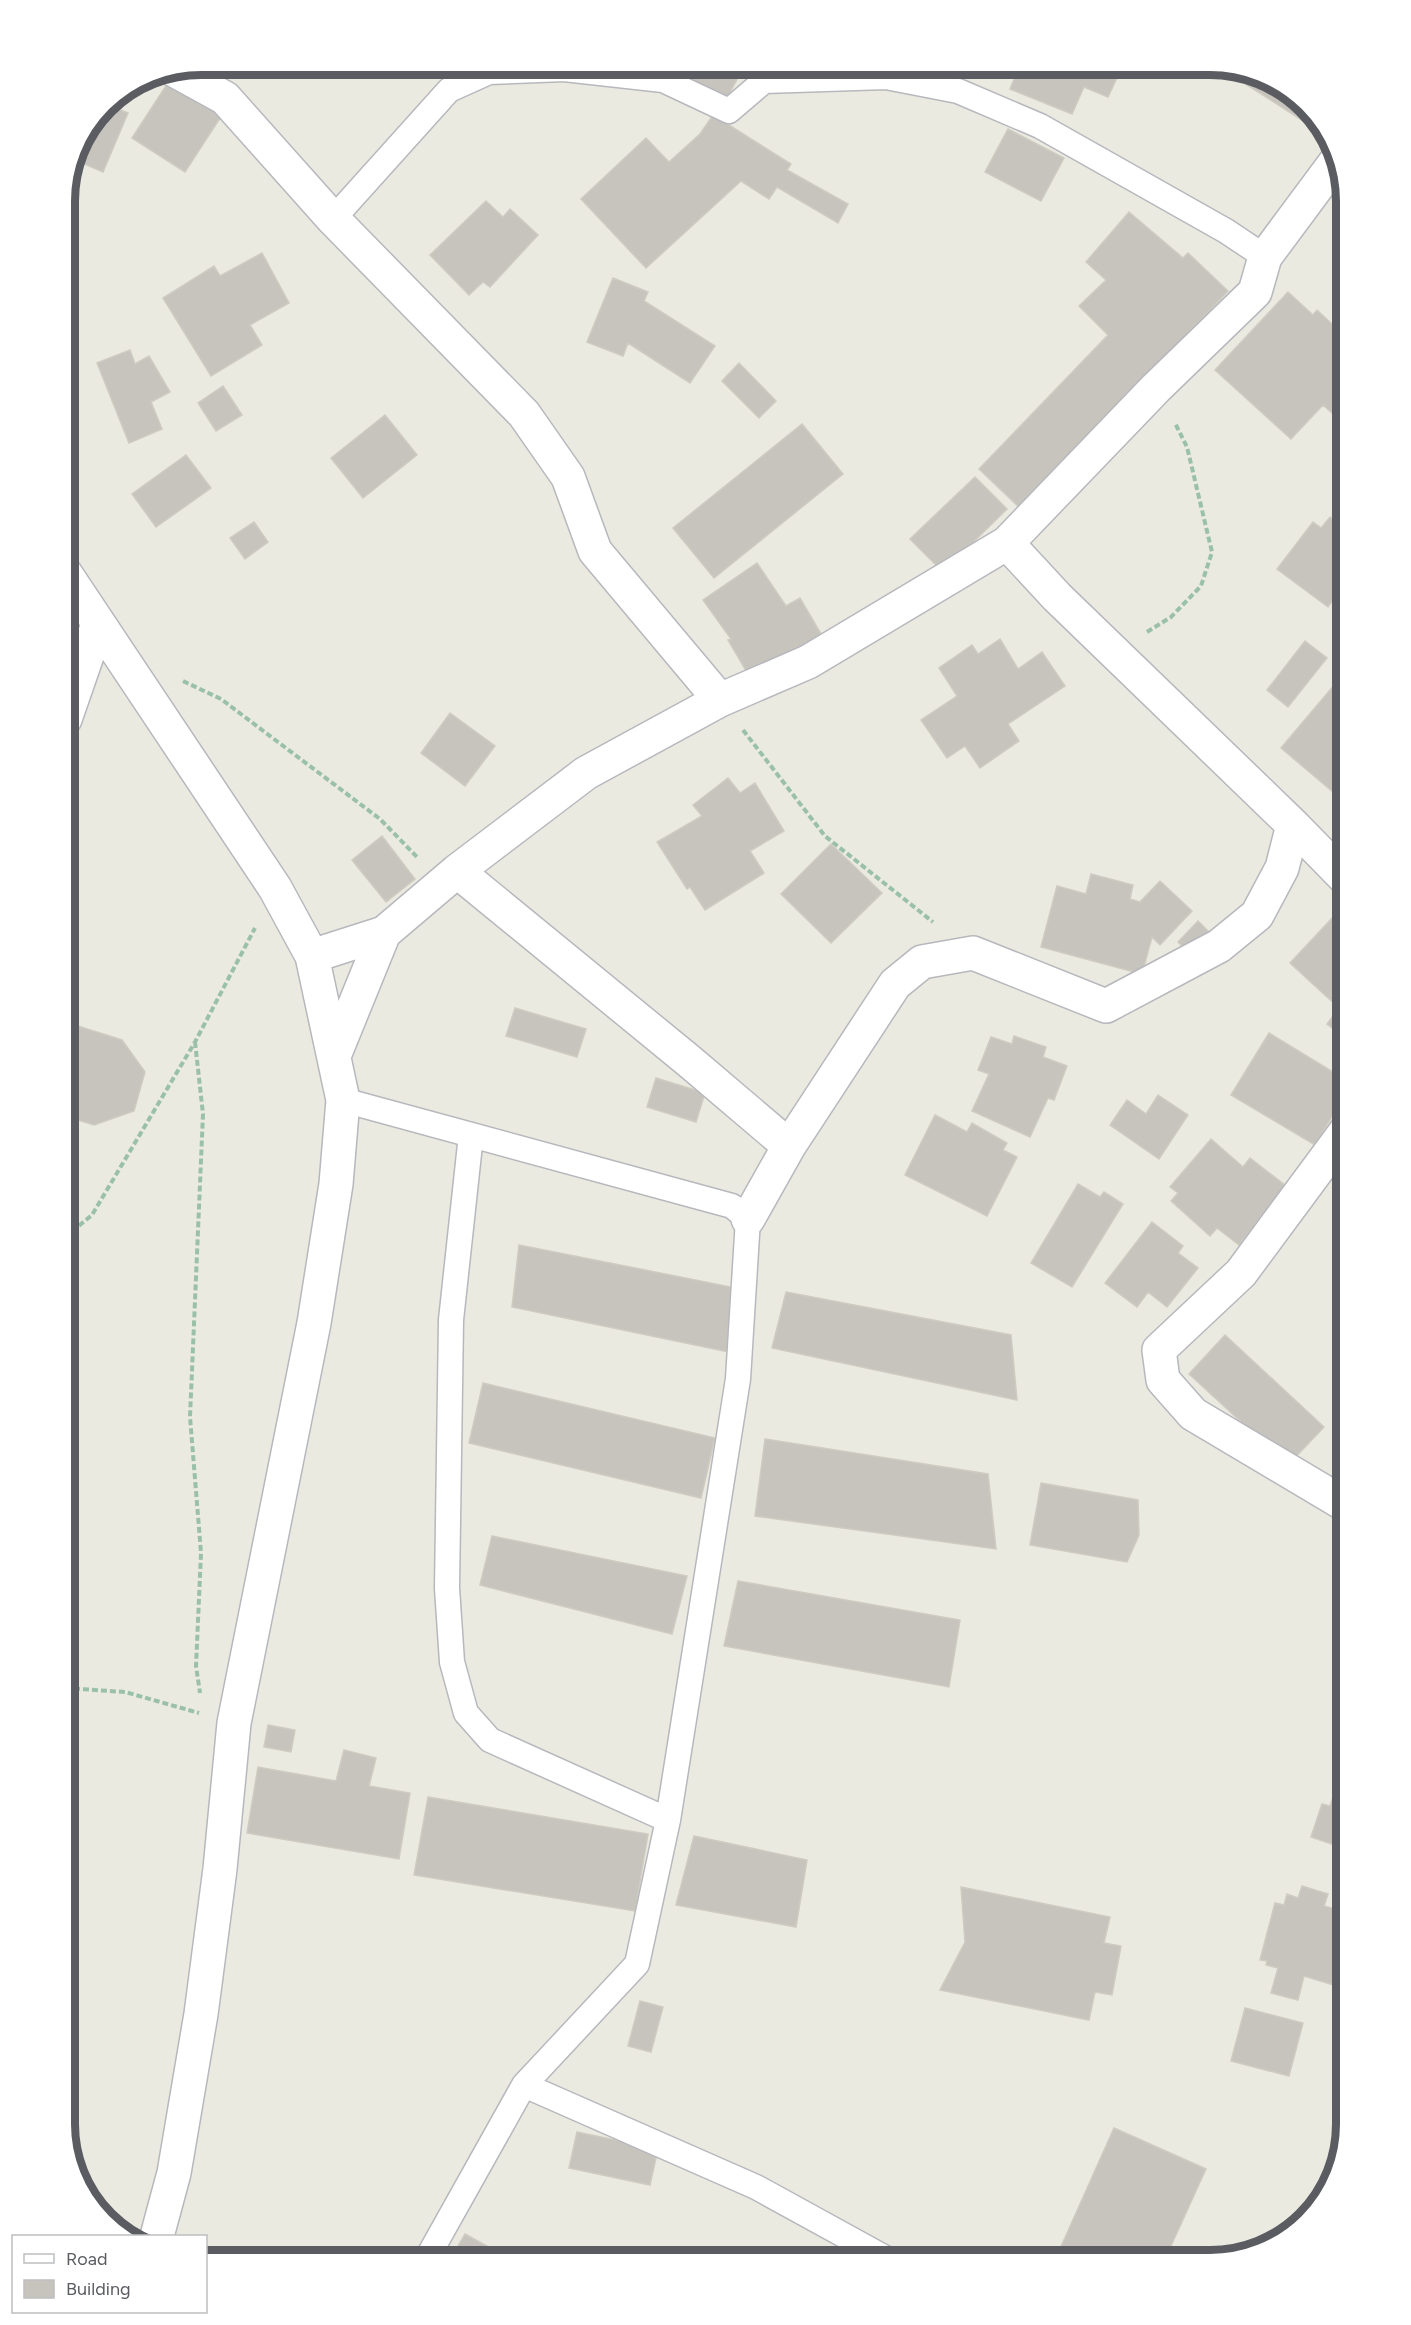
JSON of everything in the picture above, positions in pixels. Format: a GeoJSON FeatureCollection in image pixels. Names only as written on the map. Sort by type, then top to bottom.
{"type":"FeatureCollection","features":[{"type":"Feature","properties":{"kind":"street"},"geometry":{"type":"LineString","coordinates":[[185,76],[225,99],[333,219],[524,414],[568,477],[595,551],[720,700]]}},
{"type":"Feature","properties":{"kind":"street"},"geometry":{"type":"LineString","coordinates":[[312,956],[384,933],[450,878],[586,772],[720,700],[808,662],[1007,543],[1156,388],[1255,292],[1265,257],[1331,168]]}},
{"type":"Feature","properties":{"kind":"street"},"geometry":{"type":"LineString","coordinates":[[1007,543],[1057,597],[1336,868]]}},
{"type":"Feature","properties":{"kind":"street"},"geometry":{"type":"LineString","coordinates":[[75,588],[275,888],[312,956],[343,1100],[336,1185],[314,1323],[234,1723],[220,1869],[201,2014],[174,2173],[157,2235]]}},
{"type":"Feature","properties":{"kind":"street"},"geometry":{"type":"LineString","coordinates":[[75,690],[98,624]]}},
{"type":"Feature","properties":{"kind":"street"},"geometry":{"type":"LineString","coordinates":[[748,1218],[789,1146],[895,984],[922,962],[974,953],[1106,1006],[1219,946],[1257,915],[1282,868],[1293,825]]}},
{"type":"Feature","properties":{"kind":"street"},"geometry":{"type":"LineString","coordinates":[[450,878],[689,1061],[789,1146]]}},
{"type":"Feature","properties":{"kind":"street"},"geometry":{"type":"LineString","coordinates":[[334,1056],[384,933]]}},
{"type":"Feature","properties":{"kind":"street"},"geometry":{"type":"LineString","coordinates":[[1336,1146],[1241,1273],[1159,1350],[1163,1380],[1193,1414],[1336,1499]]}},
{"type":"Feature","properties":{"kind":"lane"},"geometry":{"type":"LineString","coordinates":[[333,219],[449,90],[482,75]]}},
{"type":"Feature","properties":{"kind":"lane"},"geometry":{"type":"LineString","coordinates":[[618,75],[663,80],[729,111],[764,81],[886,78],[958,91],[1040,126],[1226,231],[1265,257]]}},
{"type":"Feature","properties":{"kind":"lane"},"geometry":{"type":"LineString","coordinates":[[343,1100],[732,1206],[748,1218],[738,1378],[668,1820],[637,1964],[524,2085],[432,2250]]}},
{"type":"Feature","properties":{"kind":"lane"},"geometry":{"type":"LineString","coordinates":[[471,1135],[451,1320],[447,1588],[452,1662],[466,1713],[490,1740],[668,1820]]}},
{"type":"Feature","properties":{"kind":"lane"},"geometry":{"type":"LineString","coordinates":[[524,2085],[756,2187],[871,2250]]}},
{"type":"Feature","properties":{"kind":"path"},"geometry":{"type":"LineString","coordinates":[[1116,652],[1171,617],[1201,586],[1212,552],[1187,447],[1156,388]]}},
{"type":"Feature","properties":{"kind":"path"},"geometry":{"type":"LineString","coordinates":[[180,680],[221,699],[380,819],[450,878]]}},
{"type":"Feature","properties":{"kind":"path"},"geometry":{"type":"LineString","coordinates":[[720,700],[825,836],[974,953]]}},
{"type":"Feature","properties":{"kind":"path"},"geometry":{"type":"LineString","coordinates":[[75,1229],[92,1215],[195,1042],[275,888]]}},
{"type":"Feature","properties":{"kind":"path"},"geometry":{"type":"LineString","coordinates":[[195,1042],[203,1114],[190,1417],[201,1553],[196,1666],[200,1695]]}},
{"type":"Feature","properties":{"kind":"path"},"geometry":{"type":"LineString","coordinates":[[75,1689],[125,1692],[204,1715],[202,1705]]}},
{"type":"Feature","properties":{"kind":"building"},"geometry":{"type":"Polygon","coordinates":[[[677,75],[739,75],[725,101],[677,75]]]}},
{"type":"Feature","properties":{"kind":"building"},"geometry":{"type":"Polygon","coordinates":[[[1016,75],[1118,75],[1108,97],[1084,87],[1072,114],[1010,89],[1016,75]]]}},
{"type":"Feature","properties":{"kind":"building"},"geometry":{"type":"Polygon","coordinates":[[[172,78],[224,112],[185,172],[132,138],[172,78]]]}},
{"type":"Feature","properties":{"kind":"building"},"geometry":{"type":"Polygon","coordinates":[[[1236,78],[1266,88],[1280,96],[1293,106],[1311,126],[1236,78]]]}},
{"type":"Feature","properties":{"kind":"building"},"geometry":{"type":"Polygon","coordinates":[[[116,108],[128,113],[103,172],[81,163],[96,131],[116,108]]]}},
{"type":"Feature","properties":{"kind":"building"},"geometry":{"type":"Polygon","coordinates":[[[713,115],[791,164],[787,170],[848,204],[838,223],[777,187],[769,199],[741,181],[646,268],[581,199],[646,138],[669,162],[700,134],[713,115]]]}},
{"type":"Feature","properties":{"kind":"building"},"geometry":{"type":"Polygon","coordinates":[[[1008,129],[1064,158],[1041,201],[985,172],[1008,129]]]}},
{"type":"Feature","properties":{"kind":"building"},"geometry":{"type":"Polygon","coordinates":[[[486,201],[503,217],[510,209],[538,235],[490,287],[483,282],[469,295],[430,255],[486,201]]]}},
{"type":"Feature","properties":{"kind":"building"},"geometry":{"type":"Polygon","coordinates":[[[1129,212],[1183,258],[1188,253],[1228,291],[1020,508],[979,469],[1108,335],[1079,306],[1106,280],[1086,262],[1129,212]]]}},
{"type":"Feature","properties":{"kind":"building"},"geometry":{"type":"Polygon","coordinates":[[[262,253],[289,303],[250,325],[262,345],[211,376],[163,298],[214,266],[220,276],[262,253]]]}},
{"type":"Feature","properties":{"kind":"building"},"geometry":{"type":"Polygon","coordinates":[[[613,278],[648,292],[644,301],[715,346],[690,383],[628,343],[623,356],[587,342],[613,278]]]}},
{"type":"Feature","properties":{"kind":"building"},"geometry":{"type":"Polygon","coordinates":[[[1288,292],[1313,315],[1317,310],[1336,328],[1336,408],[1332,413],[1323,405],[1291,439],[1215,370],[1288,292]]]}},
{"type":"Feature","properties":{"kind":"building"},"geometry":{"type":"Polygon","coordinates":[[[130,350],[135,364],[149,356],[170,392],[151,402],[162,429],[129,443],[97,363],[130,350]]]}},
{"type":"Feature","properties":{"kind":"building"},"geometry":{"type":"Polygon","coordinates":[[[739,363],[776,401],[759,418],[722,381],[739,363]]]}},
{"type":"Feature","properties":{"kind":"building"},"geometry":{"type":"Polygon","coordinates":[[[223,386],[242,415],[216,431],[198,403],[223,386]]]}},
{"type":"Feature","properties":{"kind":"building"},"geometry":{"type":"Polygon","coordinates":[[[385,415],[417,455],[363,498],[331,458],[385,415]]]}},
{"type":"Feature","properties":{"kind":"building"},"geometry":{"type":"Polygon","coordinates":[[[802,424],[843,474],[714,578],[673,528],[802,424]]]}},
{"type":"Feature","properties":{"kind":"building"},"geometry":{"type":"Polygon","coordinates":[[[186,455],[211,488],[156,527],[132,494],[186,455]]]}},
{"type":"Feature","properties":{"kind":"building"},"geometry":{"type":"Polygon","coordinates":[[[975,477],[1007,509],[943,572],[910,539],[975,477]]]}},
{"type":"Feature","properties":{"kind":"building"},"geometry":{"type":"Polygon","coordinates":[[[1330,517],[1336,522],[1336,604],[1332,601],[1328,607],[1277,569],[1313,522],[1321,528],[1330,517]]]}},
{"type":"Feature","properties":{"kind":"building"},"geometry":{"type":"Polygon","coordinates":[[[254,522],[268,542],[245,559],[230,538],[254,522]]]}},
{"type":"Feature","properties":{"kind":"building"},"geometry":{"type":"Polygon","coordinates":[[[757,563],[786,606],[800,598],[824,639],[752,681],[728,640],[731,639],[703,600],[757,563]]]}},
{"type":"Feature","properties":{"kind":"building"},"geometry":{"type":"Polygon","coordinates":[[[1000,639],[1018,669],[1042,652],[1065,686],[1008,724],[1019,741],[980,768],[965,746],[947,758],[921,720],[957,696],[939,668],[972,645],[978,654],[1000,639]]]}},
{"type":"Feature","properties":{"kind":"building"},"geometry":{"type":"Polygon","coordinates":[[[1305,641],[1327,658],[1288,707],[1267,690],[1305,641]]]}},
{"type":"Feature","properties":{"kind":"building"},"geometry":{"type":"Polygon","coordinates":[[[1336,683],[1336,795],[1281,748],[1336,683]]]}},
{"type":"Feature","properties":{"kind":"building"},"geometry":{"type":"Polygon","coordinates":[[[450,713],[495,746],[465,786],[421,753],[450,713]]]}},
{"type":"Feature","properties":{"kind":"building"},"geometry":{"type":"Polygon","coordinates":[[[728,778],[740,793],[755,783],[784,831],[750,851],[764,873],[705,910],[690,887],[687,889],[657,842],[702,816],[693,805],[728,778]]]}},
{"type":"Feature","properties":{"kind":"building"},"geometry":{"type":"Polygon","coordinates":[[[382,836],[415,879],[386,902],[352,860],[382,836]]]}},
{"type":"Feature","properties":{"kind":"building"},"geometry":{"type":"Polygon","coordinates":[[[831,844],[882,893],[831,943],[781,894],[831,844]]]}},
{"type":"Feature","properties":{"kind":"building"},"geometry":{"type":"Polygon","coordinates":[[[1091,874],[1133,885],[1130,899],[1140,902],[1160,881],[1192,911],[1160,945],[1152,937],[1142,974],[1041,947],[1057,886],[1086,894],[1091,874]]]}},
{"type":"Feature","properties":{"kind":"building"},"geometry":{"type":"Polygon","coordinates":[[[1334,916],[1336,918],[1336,1005],[1290,963],[1334,916]]]}},
{"type":"Feature","properties":{"kind":"building"},"geometry":{"type":"Polygon","coordinates":[[[1198,921],[1213,936],[1193,957],[1178,942],[1198,921]]]}},
{"type":"Feature","properties":{"kind":"building"},"geometry":{"type":"Polygon","coordinates":[[[515,1008],[586,1029],[577,1057],[506,1036],[515,1008]]]}},
{"type":"Feature","properties":{"kind":"building"},"geometry":{"type":"Polygon","coordinates":[[[1336,1012],[1336,1031],[1327,1024],[1336,1012]]]}},
{"type":"Feature","properties":{"kind":"building"},"geometry":{"type":"Polygon","coordinates":[[[75,1025],[122,1040],[145,1072],[134,1111],[94,1125],[75,1119],[75,1025]]]}},
{"type":"Feature","properties":{"kind":"building"},"geometry":{"type":"Polygon","coordinates":[[[1269,1033],[1336,1074],[1336,1110],[1315,1145],[1231,1095],[1269,1033]]]}},
{"type":"Feature","properties":{"kind":"building"},"geometry":{"type":"Polygon","coordinates":[[[1014,1036],[1046,1047],[1043,1057],[1067,1066],[1054,1100],[1048,1098],[1030,1137],[972,1111],[989,1074],[978,1070],[991,1037],[1012,1044],[1014,1036]]]}},
{"type":"Feature","properties":{"kind":"building"},"geometry":{"type":"Polygon","coordinates":[[[656,1078],[705,1093],[696,1122],[647,1107],[656,1078]]]}},
{"type":"Feature","properties":{"kind":"building"},"geometry":{"type":"Polygon","coordinates":[[[1158,1095],[1188,1115],[1159,1159],[1110,1125],[1127,1100],[1146,1114],[1158,1095]]]}},
{"type":"Feature","properties":{"kind":"building"},"geometry":{"type":"Polygon","coordinates":[[[935,1115],[967,1132],[972,1123],[1007,1143],[1003,1150],[1017,1157],[987,1216],[905,1175],[935,1115]]]}},
{"type":"Feature","properties":{"kind":"building"},"geometry":{"type":"Polygon","coordinates":[[[1211,1139],[1243,1167],[1250,1158],[1286,1186],[1239,1245],[1217,1228],[1210,1236],[1171,1201],[1178,1193],[1170,1187],[1211,1139]]]}},
{"type":"Feature","properties":{"kind":"building"},"geometry":{"type":"Polygon","coordinates":[[[1078,1184],[1100,1197],[1104,1192],[1123,1204],[1072,1287],[1031,1263],[1078,1184]]]}},
{"type":"Feature","properties":{"kind":"building"},"geometry":{"type":"Polygon","coordinates":[[[1152,1222],[1183,1246],[1178,1253],[1198,1268],[1167,1307],[1148,1292],[1137,1307],[1105,1283],[1152,1222]]]}},
{"type":"Feature","properties":{"kind":"building"},"geometry":{"type":"Polygon","coordinates":[[[519,1245],[741,1289],[734,1353],[512,1307],[519,1245]]]}},
{"type":"Feature","properties":{"kind":"building"},"geometry":{"type":"Polygon","coordinates":[[[786,1292],[1011,1335],[1017,1400],[772,1348],[786,1292]]]}},
{"type":"Feature","properties":{"kind":"building"},"geometry":{"type":"Polygon","coordinates":[[[1225,1335],[1324,1427],[1288,1465],[1189,1374],[1225,1335]]]}},
{"type":"Feature","properties":{"kind":"building"},"geometry":{"type":"Polygon","coordinates":[[[483,1383],[715,1438],[701,1498],[469,1443],[483,1383]]]}},
{"type":"Feature","properties":{"kind":"building"},"geometry":{"type":"Polygon","coordinates":[[[765,1439],[988,1474],[996,1549],[755,1516],[765,1439]]]}},
{"type":"Feature","properties":{"kind":"building"},"geometry":{"type":"Polygon","coordinates":[[[1041,1483],[1138,1500],[1139,1535],[1127,1562],[1030,1545],[1041,1483]]]}},
{"type":"Feature","properties":{"kind":"building"},"geometry":{"type":"Polygon","coordinates":[[[492,1536],[687,1576],[672,1634],[480,1585],[492,1536]]]}},
{"type":"Feature","properties":{"kind":"building"},"geometry":{"type":"Polygon","coordinates":[[[738,1581],[960,1620],[949,1687],[724,1646],[738,1581]]]}},
{"type":"Feature","properties":{"kind":"building"},"geometry":{"type":"Polygon","coordinates":[[[268,1725],[295,1730],[291,1752],[264,1747],[268,1725]]]}},
{"type":"Feature","properties":{"kind":"building"},"geometry":{"type":"Polygon","coordinates":[[[344,1750],[376,1758],[369,1786],[410,1793],[399,1859],[247,1833],[258,1767],[336,1781],[344,1750]]]}},
{"type":"Feature","properties":{"kind":"building"},"geometry":{"type":"Polygon","coordinates":[[[1336,1789],[1336,1846],[1311,1837],[1322,1804],[1330,1806],[1336,1789]]]}},
{"type":"Feature","properties":{"kind":"building"},"geometry":{"type":"Polygon","coordinates":[[[428,1797],[648,1834],[635,1911],[414,1875],[428,1797]]]}},
{"type":"Feature","properties":{"kind":"building"},"geometry":{"type":"Polygon","coordinates":[[[694,1836],[807,1860],[796,1927],[676,1905],[694,1836]]]}},
{"type":"Feature","properties":{"kind":"building"},"geometry":{"type":"Polygon","coordinates":[[[1302,1886],[1328,1894],[1324,1906],[1336,1909],[1336,1986],[1304,1976],[1298,2000],[1271,1993],[1278,1968],[1266,1965],[1267,1961],[1260,1960],[1275,1903],[1284,1905],[1287,1894],[1298,1898],[1302,1886]]]}},
{"type":"Feature","properties":{"kind":"building"},"geometry":{"type":"Polygon","coordinates":[[[961,1887],[1110,1917],[1104,1943],[1121,1946],[1112,1995],[1095,1992],[1089,2020],[940,1990],[965,1942],[961,1887]]]}},
{"type":"Feature","properties":{"kind":"building"},"geometry":{"type":"Polygon","coordinates":[[[640,2001],[663,2007],[651,2052],[628,2046],[640,2001]]]}},
{"type":"Feature","properties":{"kind":"building"},"geometry":{"type":"Polygon","coordinates":[[[1245,2008],[1303,2023],[1289,2076],[1231,2061],[1245,2008]]]}},
{"type":"Feature","properties":{"kind":"building"},"geometry":{"type":"Polygon","coordinates":[[[1114,2128],[1206,2169],[1169,2250],[1059,2250],[1114,2128]]]}},
{"type":"Feature","properties":{"kind":"building"},"geometry":{"type":"Polygon","coordinates":[[[577,2132],[658,2149],[650,2185],[569,2168],[577,2132]]]}},
{"type":"Feature","properties":{"kind":"building"},"geometry":{"type":"Polygon","coordinates":[[[465,2234],[494,2250],[456,2250],[465,2234]]]}}]}
